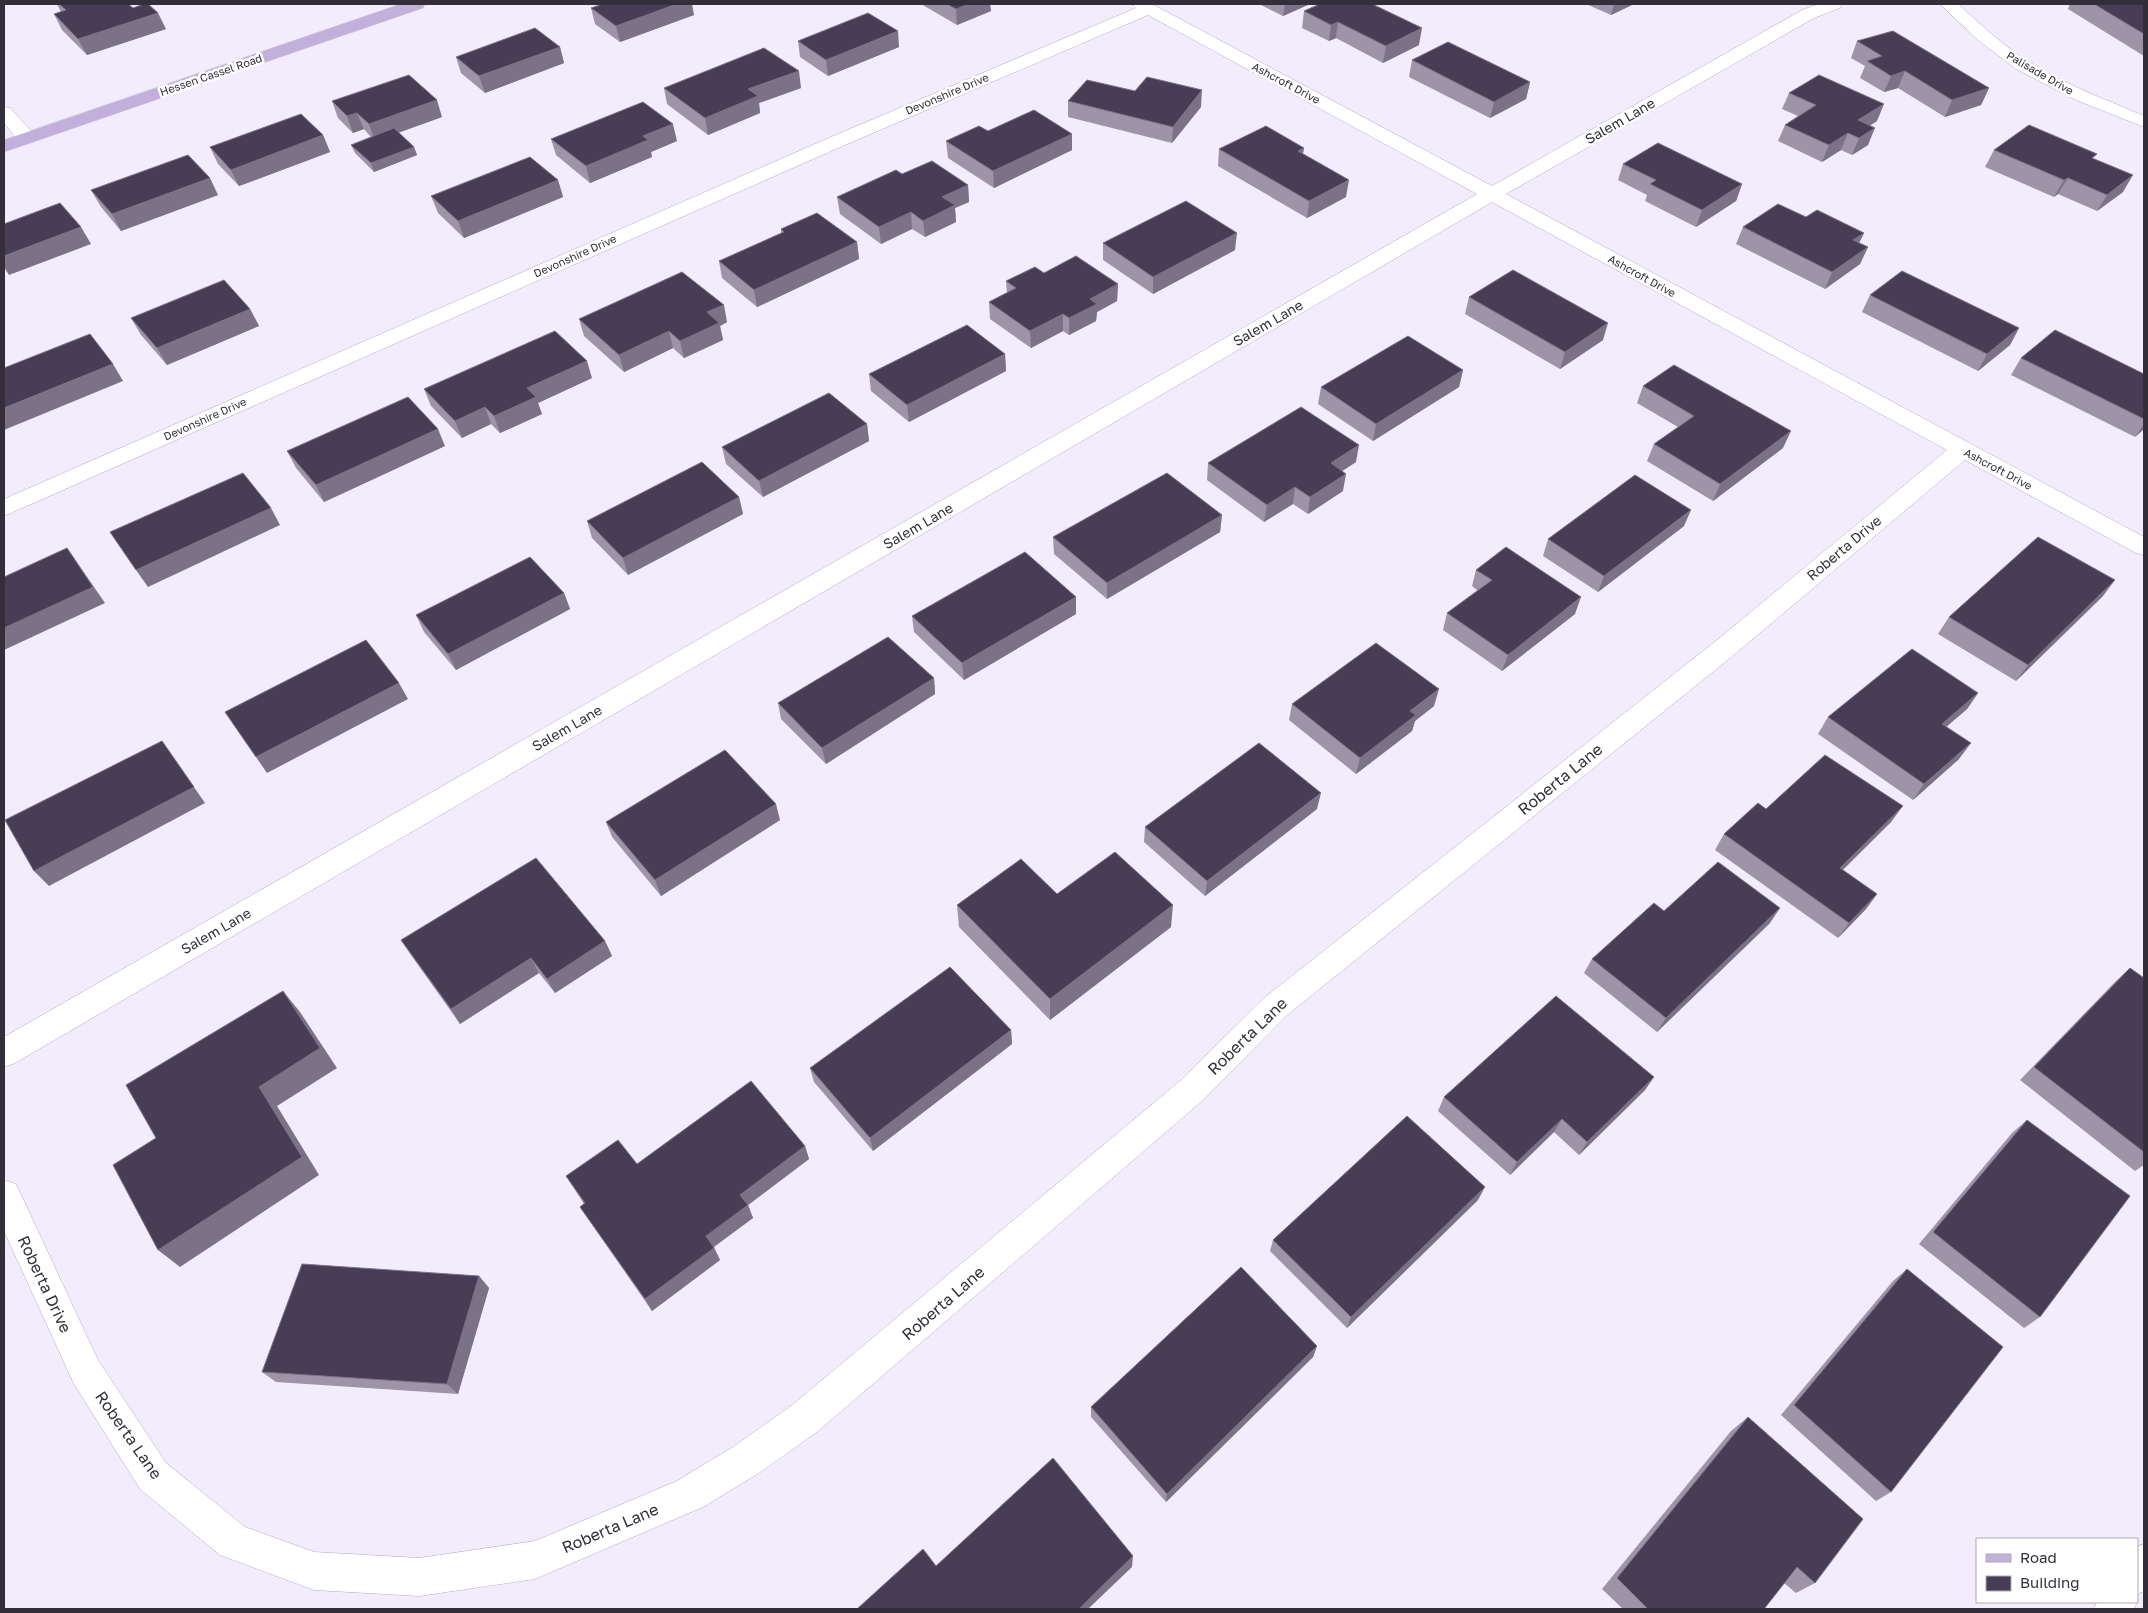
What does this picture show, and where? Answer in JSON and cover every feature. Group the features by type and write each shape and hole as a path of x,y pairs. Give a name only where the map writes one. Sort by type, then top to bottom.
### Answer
{"main road":[{"name":"Hessen Cassel Road","path":"4,146 417,4"}],"street":[{"name":"Salem Lane","path":"4,1053 1492,194 1808,14 1834,4"},
{"name":"Palisade Drive","path":"1948,4 2001,50 2023,65 2082,96 2144,122"},
{"name":"Ashcroft Drive","path":"1145,6 2144,548"},
{"name":"Devonshire Drive","path":"4,508 1145,6"},
{"path":"4,112 27,138"},
{"name":"Roberta Drive","path":"1726,646 1962,450"},
{"name":"Roberta Lane","path":"86,1372 153,1476 233,1542 314,1571 419,1577 535,1560 690,1494 746,1460 818,1407 1191,1091 1275,1007 1726,646"},
{"name":"Roberta Drive","path":"4,1195 86,1372"}],"building":[{"path":"59,4 128,4 133,8 148,4 158,13 78,39 54,14 66,10"},
{"path":"603,4 677,4 616,26 591,8"},
{"path":"947,4 969,4 956,9"},
{"path":"1320,4 1372,4 1422,28 1386,46 1338,22 1331,25 1304,11"},
{"path":"2094,4 2144,4 2144,34"},
{"path":"868,13 898,31 826,60 798,41"},
{"path":"535,28 560,47 479,76 456,57"},
{"path":"1893,31 1989,88 1952,100 1905,71 1891,76 1867,61 1882,56 1857,41"},
{"path":"1448,42 1530,82 1494,102 1412,60"},
{"path":"764,48 799,71 748,89 758,96 705,118 664,88"},
{"path":"409,75 437,100 369,124 357,113 347,116 332,101"},
{"path":"1819,75 1884,104 1858,120 1875,128 1859,138 1848,133 1829,145 1785,125 1816,105 1789,93"},
{"path":"1147,77 1202,90 1173,127 1068,101 1087,80 1135,91"},
{"path":"643,102 673,124 643,136 648,140 586,166 551,139"},
{"path":"1034,110 1072,134 993,171 946,141 979,126 988,131"},
{"path":"301,114 323,135 231,170 210,147"},
{"path":"2029,125 2097,154 2092,158 2133,175 2107,195 2068,178 2064,180 1994,150"},
{"path":"1266,126 1304,148 1298,151 1349,180 1309,201 1219,149"},
{"path":"394,128 414,147 371,163 351,145"},
{"path":"1658,143 1742,184 1702,210 1650,184 1656,180 1623,164"},
{"path":"188,155 210,178 112,214 91,190"},
{"path":"530,157 558,180 458,221 431,196"},
{"path":"932,161 968,185 942,197 955,205 923,221 911,212 879,227 837,197 896,170 902,174"},
{"path":"1186,201 1237,233 1153,277 1103,243"},
{"path":"60,203 81,227 4,256 4,224"},
{"path":"1778,204 1806,217 1817,210 1864,233 1853,240 1868,247 1832,272 1743,227"},
{"path":"817,213 857,242 754,290 719,261 784,232 781,229"},
{"path":"1076,256 1118,284 1090,299 1097,304 1069,318 1063,314 1030,331 989,302 1016,288 1006,281 1035,267 1044,273"},
{"path":"1513,270 1608,323 1565,352 1469,297"},
{"path":"1902,271 2019,328 1987,354 1870,295"},
{"path":"682,272 724,305 707,312 719,323 680,341 669,331 619,355 579,319"},
{"path":"224,280 250,309 157,348 131,318"},
{"path":"967,325 1005,354 907,405 869,374"},
{"path":"2055,330 2144,374 2144,419 2021,358"},
{"path":"555,331 587,361 527,388 536,397 494,416 485,407 455,421 424,389"},
{"path":"90,334 113,364 4,408 4,368"},
{"path":"1408,336 1463,370 1376,424 1321,387"},
{"path":"1674,365 1791,431 1720,484 1654,444 1694,416 1643,386"},
{"path":"829,393 867,424 759,481 722,447"},
{"path":"408,397 438,429 316,485 287,451"},
{"path":"1301,407 1359,445 1331,463 1346,474 1310,497 1295,487 1267,505 1208,463"},
{"path":"702,462 739,497 623,558 587,521"},
{"path":"243,473 271,508 136,570 110,532"},
{"path":"1167,473 1222,515 1107,583 1053,537"},
{"path":"1635,475 1691,510 1604,576 1548,539"},
{"path":"2038,537 2115,580 2028,665 1949,617"},
{"path":"1506,547 1581,597 1508,655 1447,613 1492,580 1476,570"},
{"path":"67,548 93,587 4,628 4,577"},
{"path":"1025,552 1076,597 962,663 912,616"},
{"path":"530,557 564,593 448,654 416,615"},
{"path":"888,637 934,678 822,748 778,703"},
{"path":"366,640 399,683 256,757 225,712"},
{"path":"1376,643 1439,689 1410,711 1416,715 1360,758 1292,704"},
{"path":"1912,649 1978,693 1942,724 1971,743 1924,784 1828,717"},
{"path":"162,741 194,787 34,871 5,820"},
{"path":"1259,743 1321,793 1207,881 1145,827"},
{"path":"725,750 776,804 655,880 606,822"},
{"path":"1825,755 1903,806 1840,868 1877,894 1849,923 1724,834 1758,803 1766,809"},
{"path":"1115,852 1173,905 1050,999 957,905 1021,859 1057,894"},
{"path":"536,858 605,941 547,979 531,958 451,1009 401,940"},
{"path":"1718,862 1780,908 1666,1018 1592,959 1654,903 1664,911"},
{"path":"950,967 1011,1030 870,1138 810,1068"},
{"path":"2130,968 2144,978 2144,1152 2034,1067"},
{"path":"283,991 320,1048 259,1087 302,1157 158,1250 113,1165 156,1138 126,1085"},
{"path":"1556,996 1654,1077 1587,1142 1562,1119 1517,1162 1444,1097"},
{"path":"751,1081 805,1146 740,1195 748,1205 706,1236 714,1248 645,1299 580,1207 585,1203 566,1176 618,1140 637,1164"},
{"path":"1407,1116 1485,1187 1351,1317 1273,1240"},
{"path":"2027,1120 2130,1196 2040,1317 1933,1232"},
{"path":"302,1264 479,1276 447,1384 262,1372"},
{"path":"1241,1267 1317,1346 1167,1494 1091,1407"},
{"path":"1907,1269 2003,1347 1891,1492 1794,1405"},
{"path":"1748,1417 1863,1519 1815,1583 1797,1567 1764,1609 1648,1609 1617,1578"},
{"path":"1053,1458 1133,1556 1079,1609 857,1609 923,1549 936,1566"}]}
